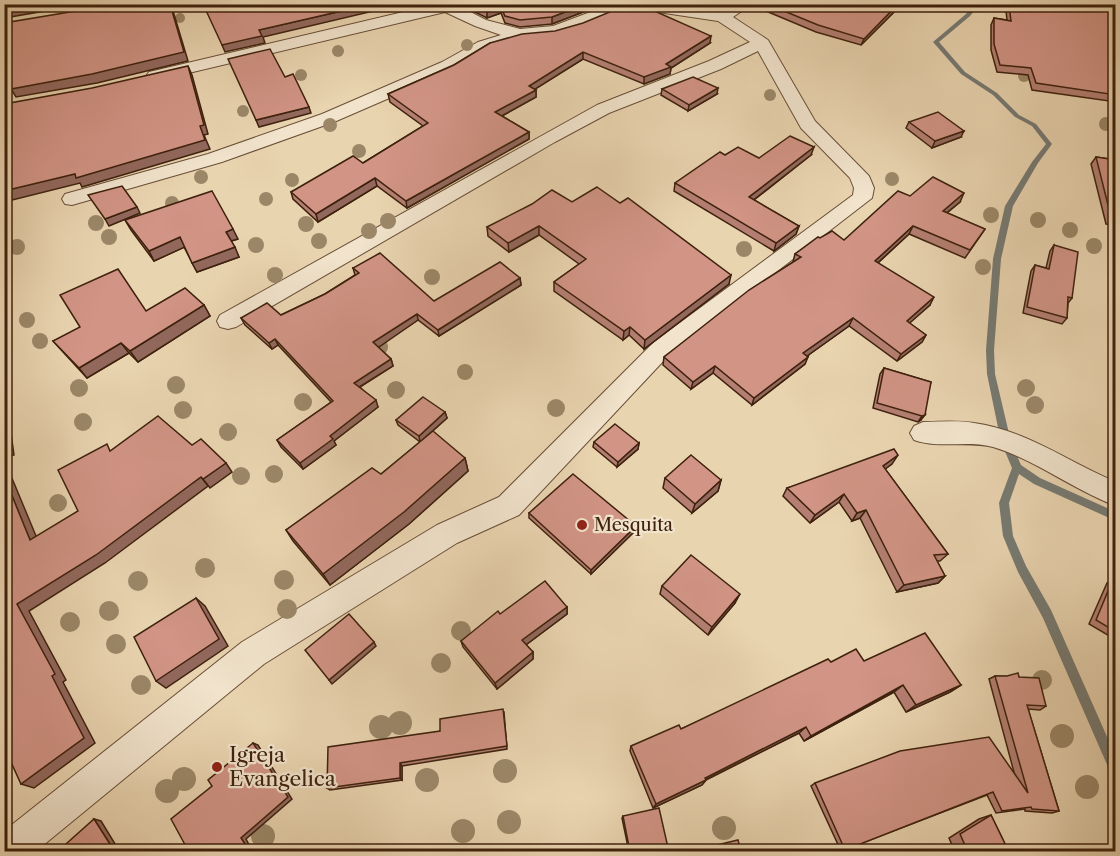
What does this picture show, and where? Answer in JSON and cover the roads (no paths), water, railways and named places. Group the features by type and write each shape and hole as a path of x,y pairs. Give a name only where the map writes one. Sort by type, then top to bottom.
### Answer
{"street":[{"path":"72,199 215,158 328,118 433,73 484,45 520,34 554,31 576,25 627,4"},
{"path":"6,852 253,652 447,534 509,506 662,348 862,198 864,188 859,176 807,124 762,43 722,17 633,4"},
{"path":"722,17 745,4"},
{"path":"143,79 445,6 501,30 520,34"},
{"path":"228,321 603,109 715,65 762,43"},
{"path":"923,433 975,433 1002,440 1094,486 1116,494"}],"waterway":[{"path":"978,4 936,42 963,73 995,94 1017,116 1034,125 1049,144 1035,162 1009,206 997,259 990,350 991,374 1006,442 1017,468"},
{"path":"1017,468 1037,481 1116,517"},
{"path":"1017,468 1004,503 1008,536 1022,569 1047,614 1116,772"}],"place":[{"name":"Mesquita","path":"582,525"},
{"name":"Igreja Evangelica","path":"217,767"}]}
